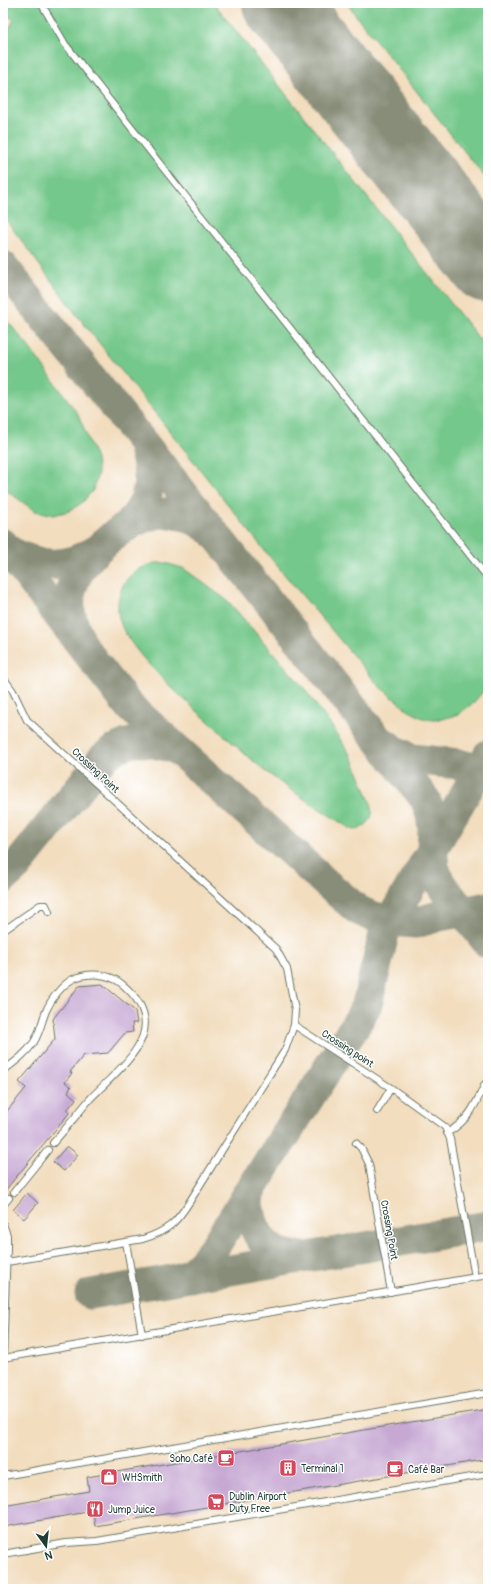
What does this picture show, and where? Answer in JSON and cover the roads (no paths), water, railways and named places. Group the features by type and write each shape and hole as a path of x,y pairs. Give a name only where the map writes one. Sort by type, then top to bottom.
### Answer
{"lane":[{"path":"41,3 66,44 488,578"},
{"name":"Crossing Point","path":"3,677 13,691 28,720 276,949 287,969 295,1010 294,1025 285,1050 181,1216 171,1226 157,1234 126,1242 7,1262"},
{"path":"3,931 40,905 46,905 49,912"},
{"path":"3,1070 26,1053 40,1031 46,1011 51,1002 66,984 74,979 85,975 99,974 119,982 134,996 141,1008 145,1022 142,1038 138,1047 122,1067 90,1100 54,1143"},
{"name":"Crossing point","path":"294,1025 391,1088 445,1127 448,1133"},
{"path":"475,1277 448,1133 458,1127 472,1112 485,1084"},
{"path":"377,1111 391,1088"},
{"name":"Crossing Point","path":"356,1143 366,1157 370,1172 391,1292"},
{"path":"14,1192 48,1150"},
{"path":"3,1205 9,1198"},
{"path":"3,1224 7,1234 7,1262 3,1359 488,1275"},
{"path":"126,1242 142,1335"},
{"path":"3,1476 488,1393"},
{"path":"3,1554 66,1543 97,1541 488,1474"}],"place":[{"name":"Soho Café","path":"226,1458"},
{"name":"Terminal 1","path":"288,1468"},
{"name":"Café Bar","path":"395,1469"},
{"name":"WHSmith","path":"109,1477"},
{"name":"Dublin Airport Duty Free","path":"216,1502"},
{"name":"Jump Juice","path":"95,1509"}]}
